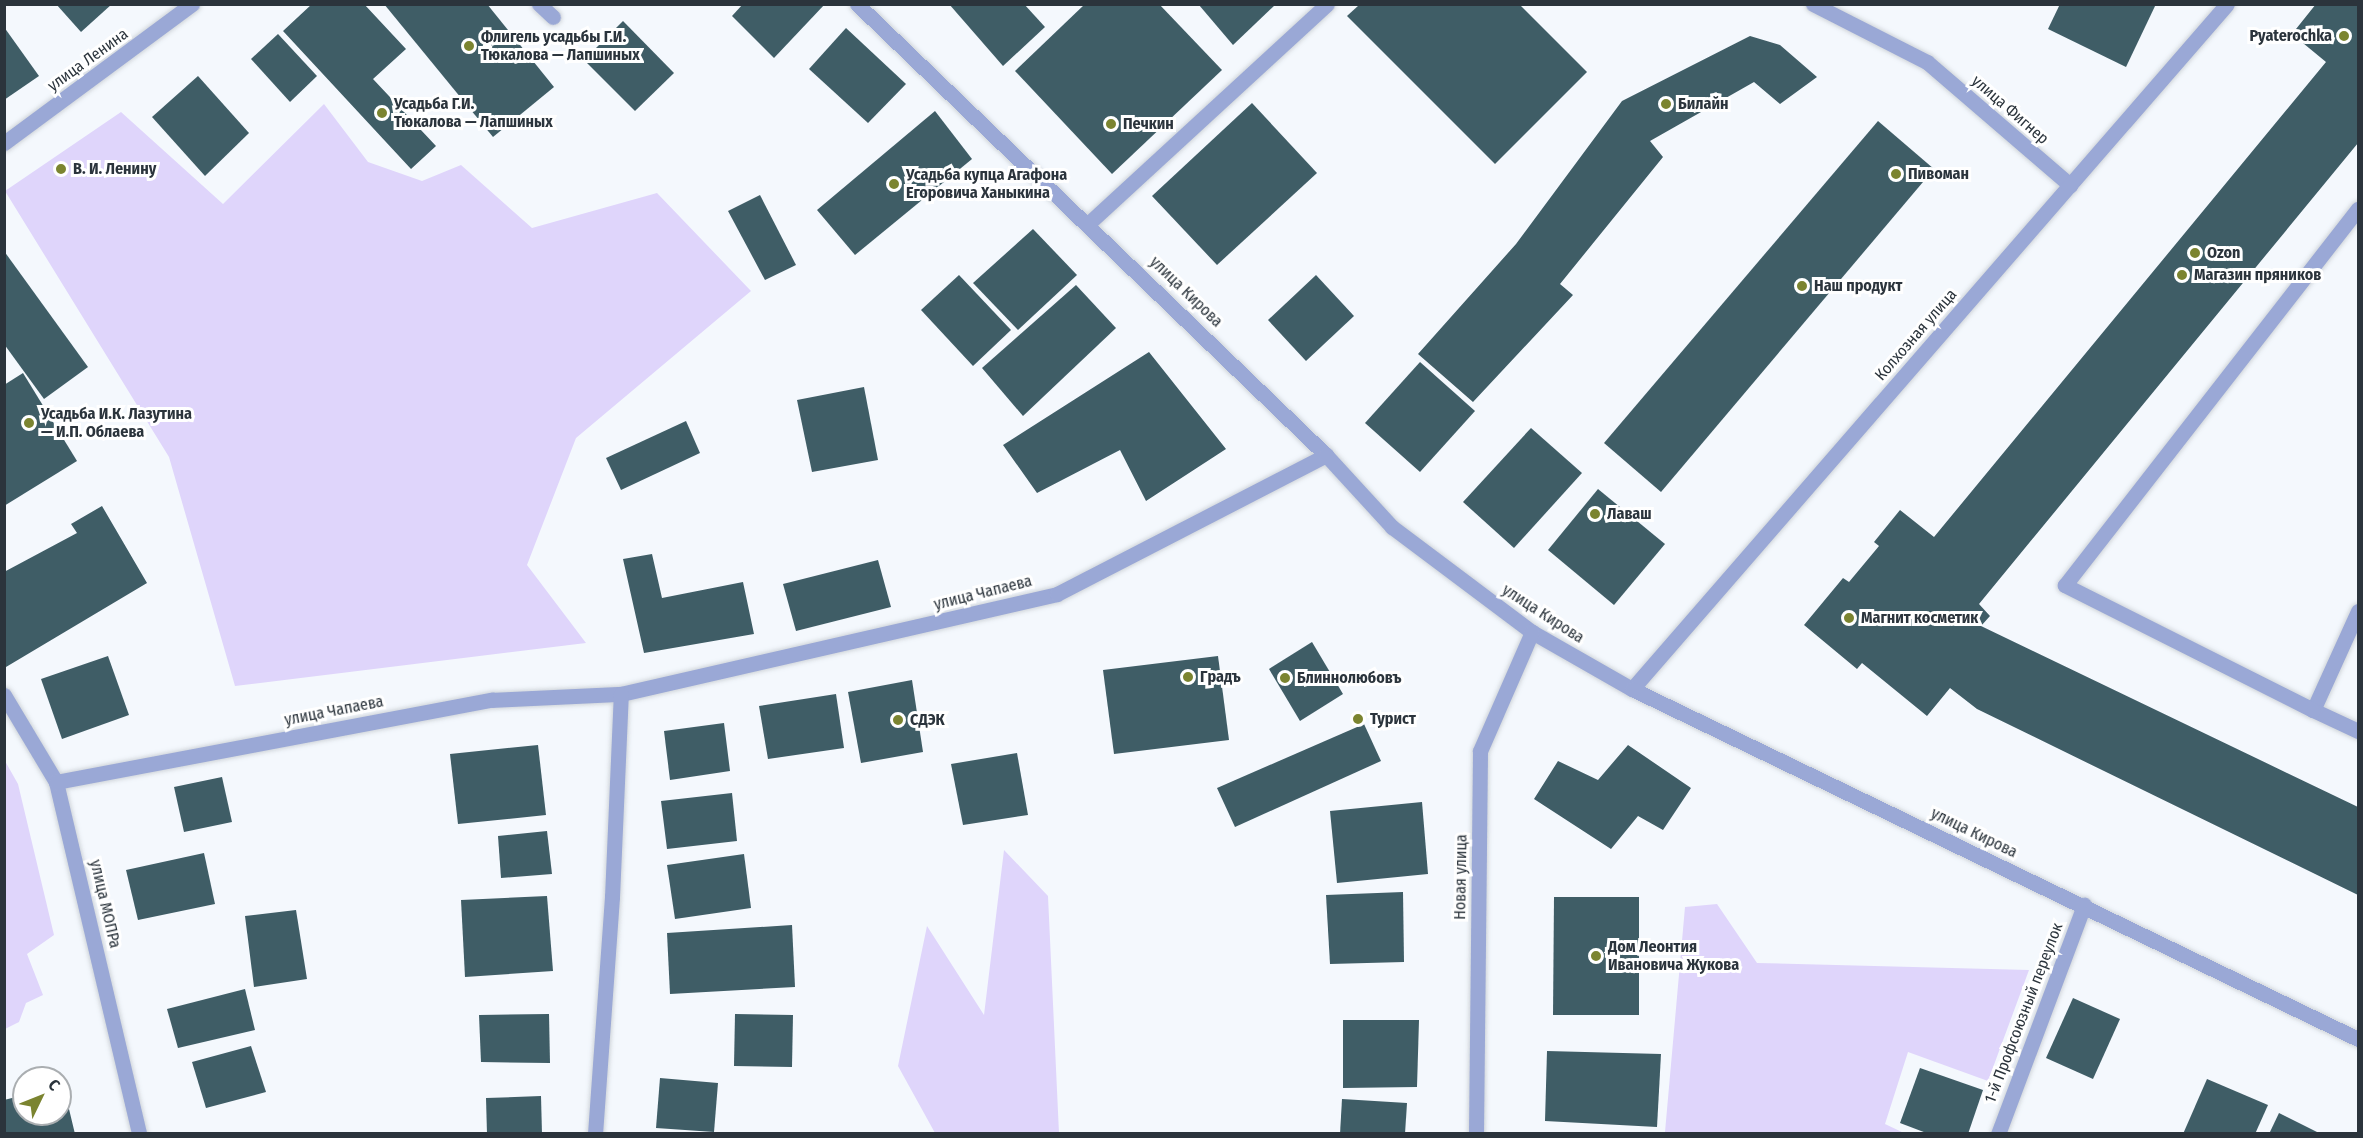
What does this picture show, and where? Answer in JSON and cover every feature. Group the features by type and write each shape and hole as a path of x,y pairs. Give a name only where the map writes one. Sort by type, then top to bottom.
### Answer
{"street":[{"name":"улица Ленина","path":"4,143 192,4"},
{"path":"539,4 553,17"},
{"name":"улица Кирова","path":"857,4 1089,224 1326,455 1392,527 1532,632 1632,689 2358,1039"},
{"path":"1089,224 1327,4"},
{"name":"улица Фигнер","path":"1813,4 1927,62 2070,184"},
{"name":"Колхозная улица","path":"1632,689 2227,4"},
{"path":"2358,209 2065,585 2358,731"},
{"name":"улица Чапаева","path":"56,782 492,700 621,694 1057,594 1326,455"},
{"path":"2313,710 2358,611"},
{"name":"Новая улица","path":"1476,1134 1480,751 1532,632"},
{"path":"595,1134 612,897 621,694"},
{"name":"улица МОПРа","path":"4,695 56,782 139,1134"},
{"name":"1-й Профсоюзный переулок","path":"1998,1134 2084,905"}],"shaded area":[{"path":"324,104 368,162 422,181 461,165 532,228 657,193 751,291 576,438 527,565 586,643 235,686 169,457 5,191 121,112 223,204"},
{"path":"5,761 18,784 54,935 27,954 43,995 26,1003 19,1022 5,1029"},
{"path":"1004,850 1048,896 1059,1133 935,1133 898,1066 927,926 984,1015"},
{"path":"1717,904 1757,963 2029,970 1988,1081 1908,1052 1885,1124 1904,1133 1588,1133 1665,1132 1685,907"}],"building":[{"path":"56,4 112,4 81,32"},
{"name":"Усадьба Г.И. Тюкалова — Лапшиных","path":"312,4 364,4 406,49 373,79 436,146 411,169 283,31"},
{"name":"Флигель усадьбы Г.И. Тюкалова — Лапшиных","path":"384,4 487,4 554,87 493,137"},
{"path":"743,4 825,4 774,58 732,16"},
{"path":"949,4 1024,4 1045,27 1003,66"},
{"path":"1085,4 1159,4 1222,70 1112,174 1015,71"},
{"path":"2060,4 2156,4 2126,67 2048,29"},
{"path":"2316,4 2358,4 2358,143 1979,604 1990,616 1981,626 2358,807 2358,895 1977,709 1950,688 1927,716 1862,663 1857,669 1804,625 1843,578 1849,582 1879,546 1874,542 1900,510 1934,537 2326,62 2292,34"},
{"path":"1199,5 1275,5 1233,45"},
{"path":"1359,5 1520,5 1587,72 1495,164 1347,16"},
{"path":"623,21 674,73 635,111 584,60"},
{"path":"4,27 39,76 4,100"},
{"path":"846,28 906,84 868,123 809,69"},
{"path":"278,34 317,76 290,102 251,59"},
{"path":"1750,36 1780,45 1817,77 1780,104 1754,82 1650,141 1663,157 1560,284 1573,295 1473,402 1418,354 1516,244 1622,101"},
{"path":"198,76 249,133 205,176 152,117"},
{"path":"1252,103 1317,173 1217,265 1152,196"},
{"name":"Усадьба купца Агафона Егоровича Ханыкина","path":"935,111 972,159 855,255 817,210"},
{"path":"1878,121 1934,169 1661,492 1604,443"},
{"path":"760,195 796,265 765,280 728,211"},
{"path":"1033,229 1077,275 1018,330 973,283"},
{"path":"4,251 88,367 44,399 4,344"},
{"path":"959,275 1011,330 973,366 921,310"},
{"path":"1316,275 1354,316 1306,361 1268,320"},
{"path":"1076,285 1116,328 1023,416 982,368"},
{"path":"1149,352 1226,449 1146,501 1120,450 1037,493 1003,445"},
{"path":"1420,362 1475,411 1420,472 1365,423"},
{"name":"Усадьба И.К. Лазутина — И.П. Облаева","path":"23,373 77,461 4,506 4,385"},
{"path":"864,387 878,460 812,472 797,400"},
{"path":"686,421 700,453 621,490 606,458"},
{"path":"1531,428 1582,473 1514,548 1463,502"},
{"path":"1598,489 1665,544 1614,605 1548,550"},
{"path":"102,506 147,583 6,667 4,572 77,533 71,524"},
{"path":"652,554 662,598 743,582 754,634 644,653 623,559"},
{"path":"878,560 891,607 796,631 783,584"},
{"path":"1312,642 1343,694 1300,721 1269,669"},
{"path":"108,656 129,715 62,739 41,679"},
{"path":"1218,656 1229,740 1114,754 1103,670"},
{"path":"912,680 923,752 861,763 848,692"},
{"path":"836,694 844,748 768,759 759,706"},
{"path":"724,723 730,771 670,780 664,731"},
{"path":"1364,724 1381,761 1235,827 1217,788"},
{"path":"538,745 546,815 458,824 450,754"},
{"path":"1628,745 1691,788 1663,830 1638,816 1611,849 1534,799 1558,761 1598,780"},
{"path":"1017,753 1028,815 963,825 951,764"},
{"path":"222,777 232,822 184,832 174,787"},
{"path":"732,793 737,841 667,849 661,801"},
{"path":"1422,802 1428,874 1337,883 1330,811"},
{"path":"547,831 552,874 501,878 498,836"},
{"path":"204,853 215,904 138,920 126,870"},
{"path":"744,854 751,908 675,919 667,865"},
{"path":"1403,892 1404,962 1330,964 1326,895"},
{"path":"547,896 553,971 465,977 461,900"},
{"name":"Дом Леонтия Ивановича Жукова","path":"1554,897 1639,897 1639,1015 1553,1015"},
{"path":"296,910 307,979 254,987 245,916"},
{"path":"792,925 795,987 670,994 667,933"},
{"path":"245,989 255,1030 178,1048 167,1009"},
{"path":"2073,998 2120,1019 2093,1079 2046,1058"},
{"path":"549,1014 550,1063 481,1062 479,1015"},
{"path":"735,1014 793,1015 792,1067 734,1066"},
{"path":"1343,1020 1419,1020 1417,1087 1343,1088"},
{"path":"251,1046 266,1092 206,1108 192,1062"},
{"path":"1547,1051 1661,1054 1657,1127 1545,1121"},
{"path":"1920,1068 1983,1090 1968,1134 1929,1134 1900,1123"},
{"path":"660,1078 718,1083 714,1132 656,1128"},
{"path":"2207,1079 2268,1105 2255,1134 2183,1134"},
{"path":"541,1096 542,1134 487,1134 486,1098"},
{"path":"12,1098 12,1126 72,1126 72,1122 75,1134 4,1134 4,1100"},
{"path":"1342,1099 1407,1103 1405,1134 1340,1134"},
{"path":"2279,1113 2321,1134 2269,1134"}],"place":[{"name":"Pyaterochka","path":"2344,36"},
{"name":"Флигель усадьбы Г.И. Тюкалова — Лапшиных","path":"469,46"},
{"name":"Билайн","path":"1666,104"},
{"name":"Усадьба Г.И. Тюкалова — Лапшиных","path":"382,113"},
{"name":"Печкин","path":"1111,124"},
{"name":"В. И. Ленину","path":"61,169"},
{"name":"Пивоман","path":"1896,174"},
{"name":"Усадьба купца Агафона Егоровича Ханыкина","path":"894,184"},
{"name":"Ozon","path":"2195,253"},
{"name":"Магазин пряников","path":"2182,275"},
{"name":"Наш продукт","path":"1802,286"},
{"name":"Усадьба И.К. Лазутина — И.П. Облаева","path":"29,423"},
{"name":"Лаваш","path":"1595,514"},
{"name":"Магнит косметик","path":"1849,618"},
{"name":"Градъ","path":"1188,677"},
{"name":"Блиннолюбовъ","path":"1285,678"},
{"name":"Турист","path":"1358,719"},
{"name":"СДЭК","path":"898,720"},
{"name":"Дом Леонтия Ивановича Жукова","path":"1596,956"}]}
